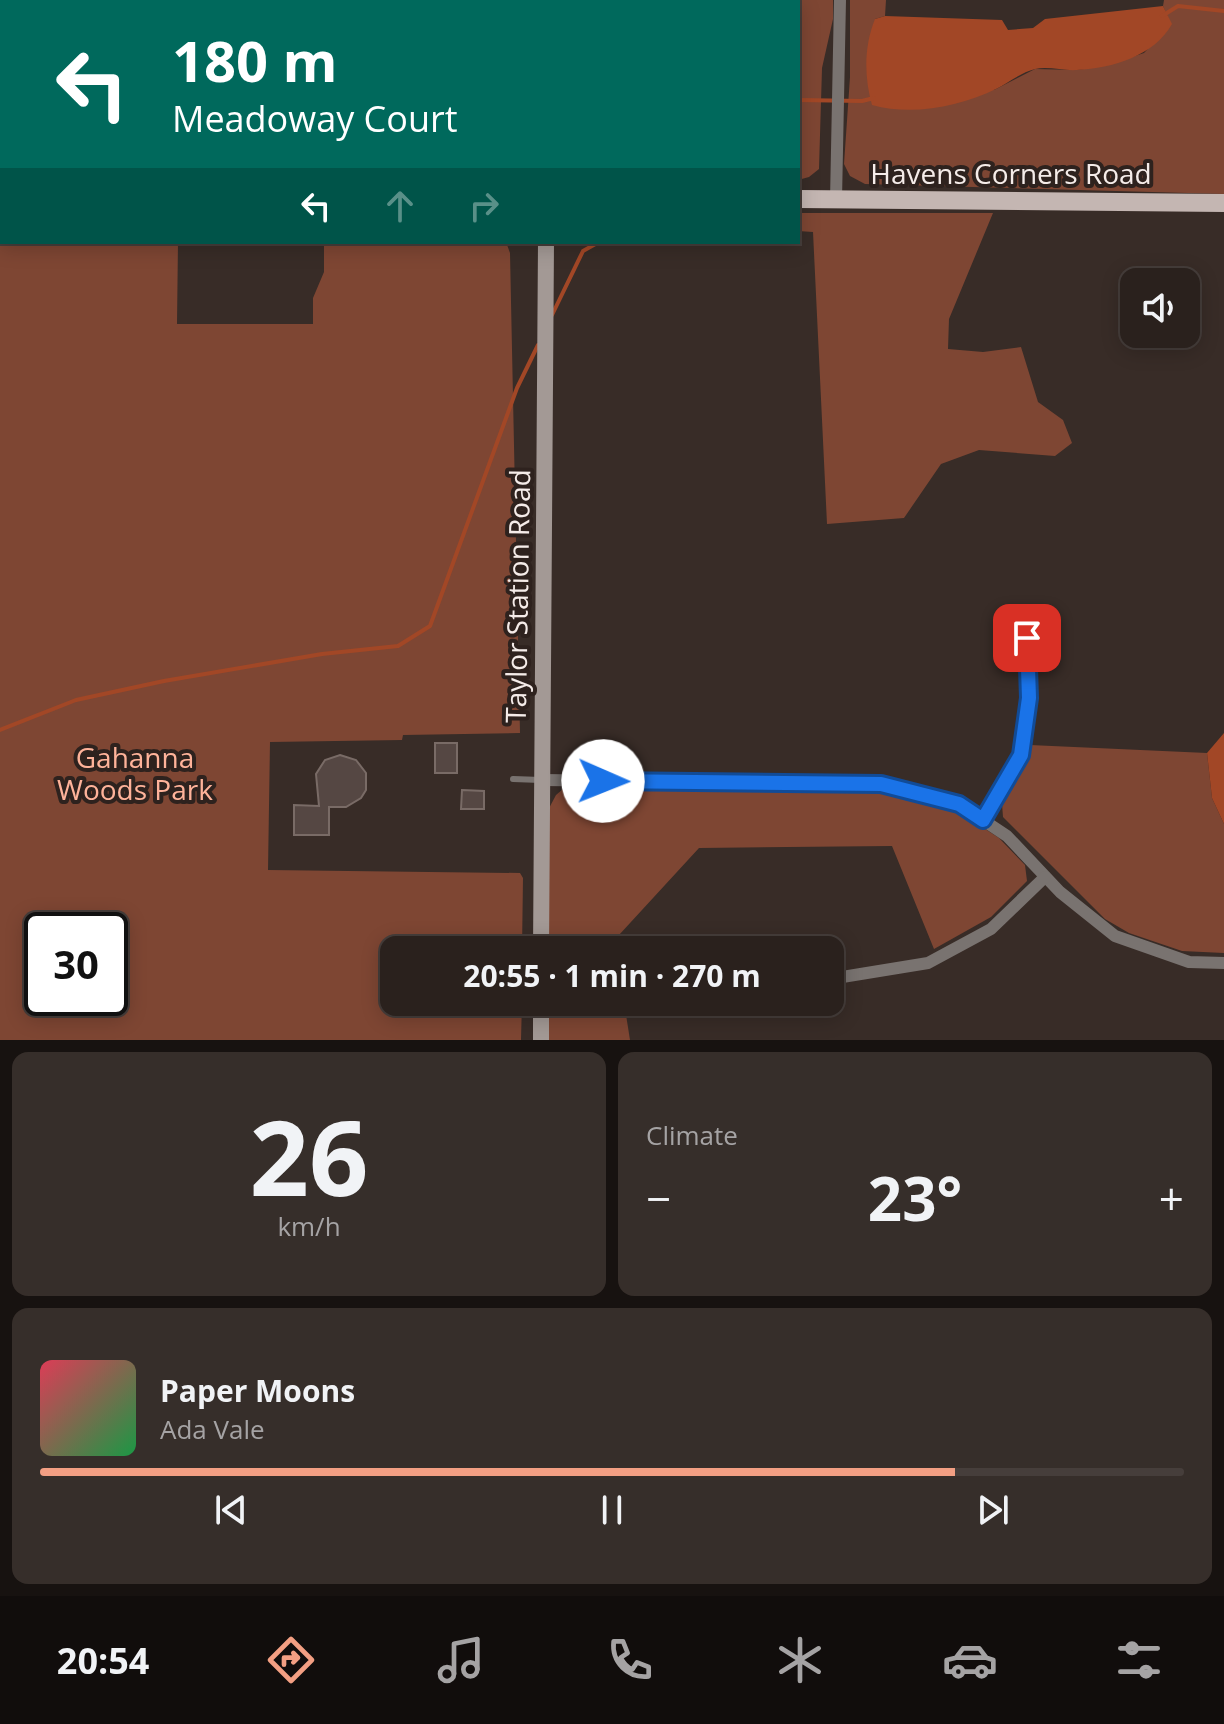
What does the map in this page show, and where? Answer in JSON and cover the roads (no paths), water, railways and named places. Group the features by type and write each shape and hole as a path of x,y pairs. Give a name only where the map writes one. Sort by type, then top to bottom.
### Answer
{"main road":[{"name":"Havens Corners Road","path":"800,199 1224,203"},
{"name":"Taylor Station Road","path":"541,936 546,244"},
{"path":"541,1016 541,1040"}],"street":[{"path":"836,200 840,0"},
{"path":"983,820 1021,755 1029,698 1027,638"},
{"path":"541,780 881,784 959,804 1007,836 1045,877 1115,936 1189,962 1224,963"},
{"path":"844,977 928,963 991,929 1045,877"}],"lane":[{"path":"513,779 541,780"}],"waterway":[{"path":"1162,16 1178,6 1224,11"},
{"path":"800,100 862,101 874,98"},
{"path":"552,315 583,251 595,244"},
{"path":"0,730 76,700 164,681 322,654 398,646 430,626 517,388 538,345"}],"park label":[{"name":"Gahanna Woods Park","path":"135,773"}]}
